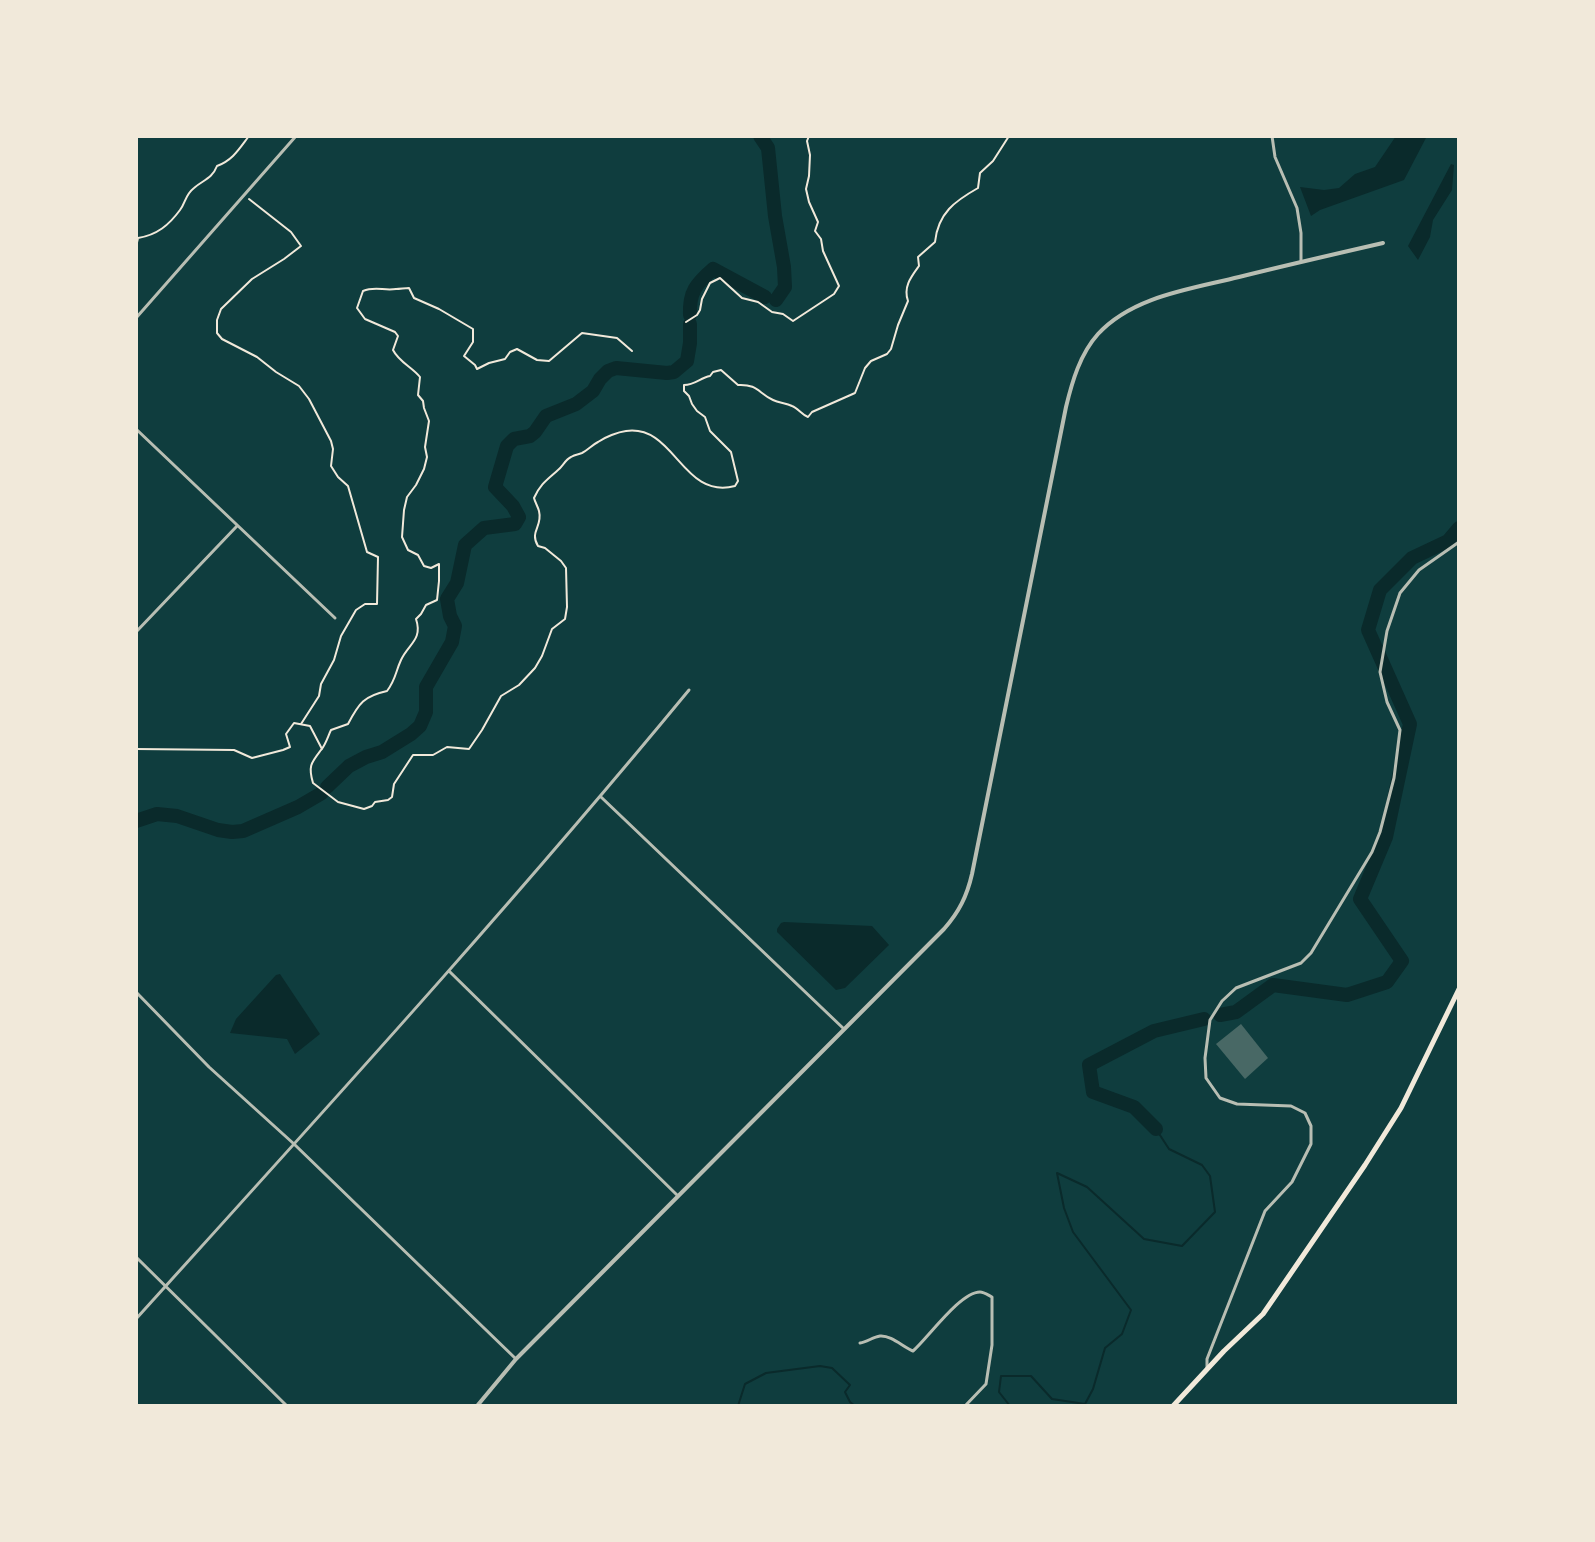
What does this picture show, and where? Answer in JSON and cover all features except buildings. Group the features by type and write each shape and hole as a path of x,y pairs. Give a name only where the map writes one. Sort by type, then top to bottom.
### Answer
{"main road":[{"path":"1173,1406 1263,1314 1401,1108 1459,989"}],"street":[{"path":"136,318 296,136"},
{"path":"1272,136 1275,157 1297,208 1301,261"},
{"path":"477,1406 516,1359 958,913 967,893 1066,407 1082,357 1097,334 1121,315 1168,295 1383,243"},
{"path":"136,429 335,618"},
{"path":"136,632 237,526"},
{"path":"1207,1369 1207,1359 1265,1211 1292,1182 1311,1144 1311,1126 1305,1113 1291,1106 1237,1104 1220,1098 1206,1078 1210,1020 1222,1001 1236,988 1301,963 1311,953 1372,852 1394,778 1400,730 1387,702 1380,672 1387,631 1400,593 1419,570 1459,542"},
{"path":"136,1319 449,971 601,797 689,690"},
{"path":"601,797 845,1029"},
{"path":"449,971 678,1196"},
{"path":"136,992 209,1067 294,1144 516,1359"},
{"path":"136,1257 287,1406"},
{"path":"860,1343 882,1336 913,1351 945,1314 973,1294 983,1292 992,1297 992,1345 986,1384 965,1406"}],"path":[{"path":"136,247 138,238 148,237 165,228 182,207 185,197 207,181 217,166 226,163 241,149 249,136"},
{"path":"686,322 697,315 710,283 720,278 742,298 758,302 793,321 834,294 839,286 815,231 818,222 806,189 809,136"},
{"path":"632,351 617,338 582,333 549,361 537,360 517,349 505,359 477,369 464,356 473,342 473,329 414,298 409,288 373,287 363,291 357,308 360,313 365,319 395,332 398,336 393,350 396,356 420,377 418,395 429,421 425,447 427,457 416,485 407,497 402,537 408,550 418,555 424,566 431,568 439,564 439,581 437,600 426,605 416,619 419,626 413,645 404,653 396,678 387,691 369,695 348,724 331,730 310,765 313,783 338,802 364,809 375,802 388,800 392,797 394,784 413,755 433,755 447,747 469,749 501,696 519,685 535,668 552,629 565,619 567,607 566,568 545,548 538,546 534,539 540,525 534,498 538,488 559,470 563,462 600,440 627,431 645,433 658,438 692,477 716,489 735,486 738,481 731,452 710,431 705,417 697,411 684,391 684,385 698,382 721,370 738,385 750,384 771,399 793,406 808,417 812,412 855,393 865,368 891,349 908,301 905,293 909,280 919,266 918,257 935,242 935,234 948,208 978,188 980,173 993,161 1009,136"},
{"path":"244,195 291,232 301,246 252,279 221,309 217,333 299,386 309,399 331,441 331,466 348,486 367,552 378,557 377,604 365,604 356,610 341,636 319,696 301,724"},
{"path":"136,749 234,750 252,758 290,747 286,734 294,723 310,726 322,749"}],"water":[{"path":"1396,136 1427,136 1404,180 1311,216 1300,187 1339,188 1355,174 1375,167"},
{"path":"1451,164 1454,165 1452,190 1433,220 1430,237 1418,260 1408,246"},
{"path":"784,922 872,926 889,945 845,988 836,990 777,932"},
{"path":"280,974 320,1034 295,1054 287,1039 230,1033 236,1019"}],"waterway":[{"path":"760,136 768,148 784,267 785,287 776,300"},
{"path":"690,315 695,289 713,269 765,297"},
{"path":"327,787 349,766 382,752 420,726 426,712 426,687 452,642 455,626 447,599 457,583 465,545 484,528 515,524 519,517 495,487 507,446 514,439 530,436 546,416 576,404 593,391 608,371 616,368 674,372 687,361 690,324"},
{"path":"1220,1015 1236,1012 1273,985 1347,995 1387,982 1402,961 1360,899 1386,837 1410,724 1368,630 1380,590 1412,558 1448,541 1459,528"},
{"path":"136,821 157,814 177,816 218,830 243,831 322,793"},
{"path":"1156,1129 1134,1107 1093,1092 1089,1065 1154,1031 1204,1019"},
{"path":"1010,1406 999,1392 1001,1376 1031,1376 1052,1399 1085,1404 1093,1389 1105,1348 1122,1334 1131,1310 1073,1232 1064,1208 1057,1173 1087,1187 1144,1239 1182,1246 1215,1212 1210,1176 1202,1165 1169,1149 1156,1129"},
{"path":"738,1406 745,1384 766,1373 820,1366 832,1368 850,1385 845,1392 855,1406"}]}
